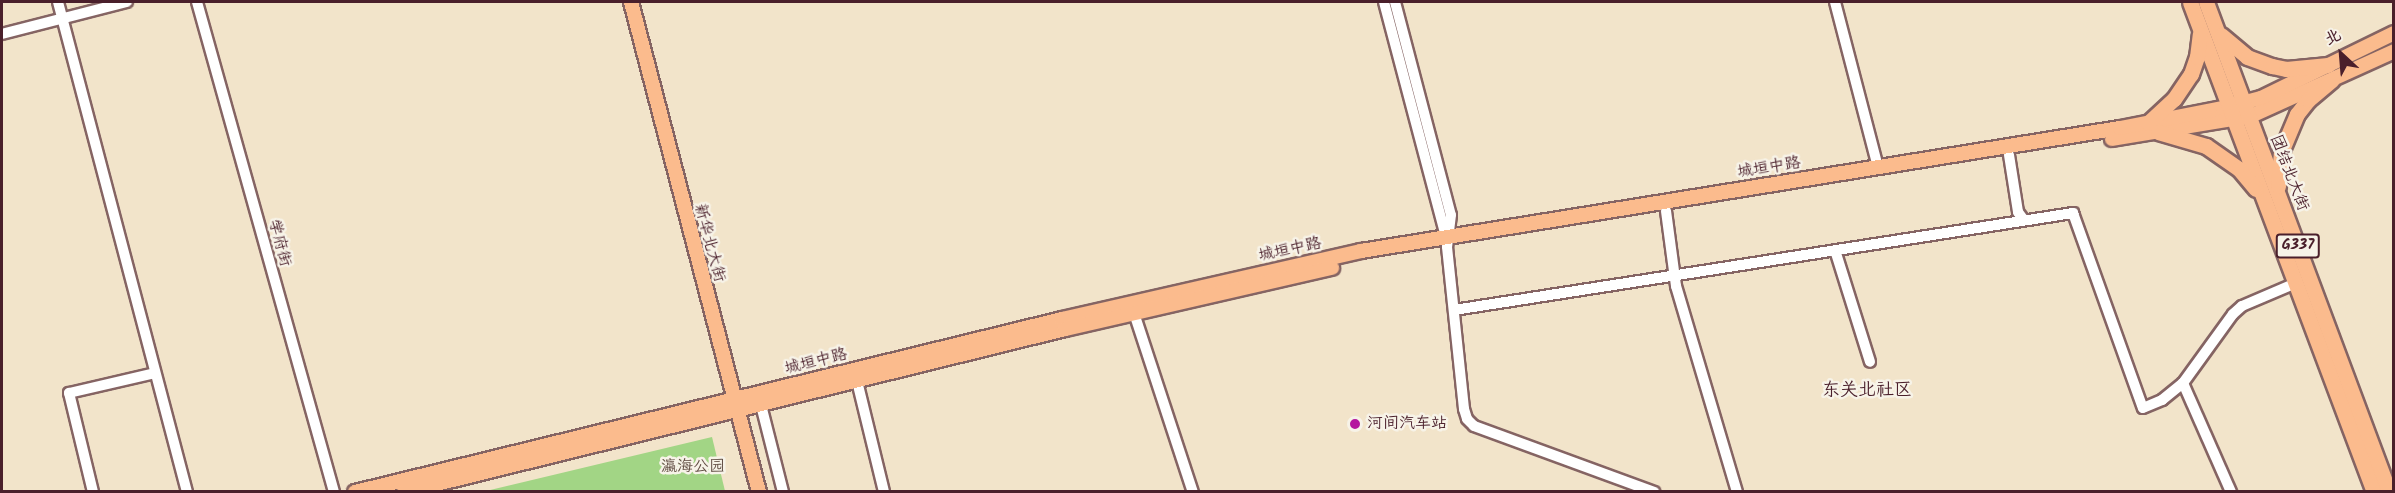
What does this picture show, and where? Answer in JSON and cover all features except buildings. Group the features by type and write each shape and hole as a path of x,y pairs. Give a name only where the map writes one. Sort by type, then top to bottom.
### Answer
{"highway":[{"name":"团结北大街","path":"2190,2 2239,111 2390,492"},
{"name":"团结北大街","path":"2206,2 2217,32 2239,111"},
{"path":"2200,28 2197,57 2191,74 2153,127 2196,141 2228,160 2272,199"},
{"path":"2217,32 2247,57 2286,69 2330,73"},
{"path":"2272,199 2287,134 2297,114 2330,73"},
{"name":"团结北大街","path":"2272,199 2296,283 2374,492"}],"main road":[{"name":"新华北大街","path":"621,2 731,406 759,492"},
{"name":"新华北大街","path":"631,2 731,406 749,492"},
{"path":"2330,73 2394,33"},
{"path":"2330,73 2394,51"},
{"name":"城垣中路","path":"404,492 731,406 1251,276 1361,251 1447,242 1666,211 2009,155 2239,111 2330,73"},
{"name":"城垣中路","path":"355,492 731,406 761,405 1134,314 1447,242 1878,167 2153,127"}],"street":[{"path":"58,2 187,492"},
{"path":"2,34 127,2"},
{"name":"学府街","path":"197,2 334,492"},
{"name":"学府街","path":"204,2 333,466 334,492"},
{"path":"1384,2 1447,242 1464,409 1467,418 1474,426 1654,492"},
{"path":"1395,2 1451,215 1447,242"},
{"path":"1835,2 1878,167"},
{"path":"2009,155 2018,212 2023,219"},
{"path":"1666,211 1675,277 1737,492"},
{"path":"1454,310 1675,277 2023,219 2073,213 2143,408 2163,400 2183,383 2233,314 2250,301 2296,283"},
{"path":"1835,250 1870,362"},
{"path":"1134,314 1193,492"},
{"path":"93,492 69,393 155,373"},
{"path":"857,381 884,492"},
{"path":"2183,383 2231,492"},
{"path":"761,405 783,492"}],"green space":[{"name":"瀛海公园","path":"712,437 725,491 486,491"}],"place":[{"name":"河间汽车站","path":"1355,424"}],"district":[{"name":"东关北社区","path":"1867,391"}]}
